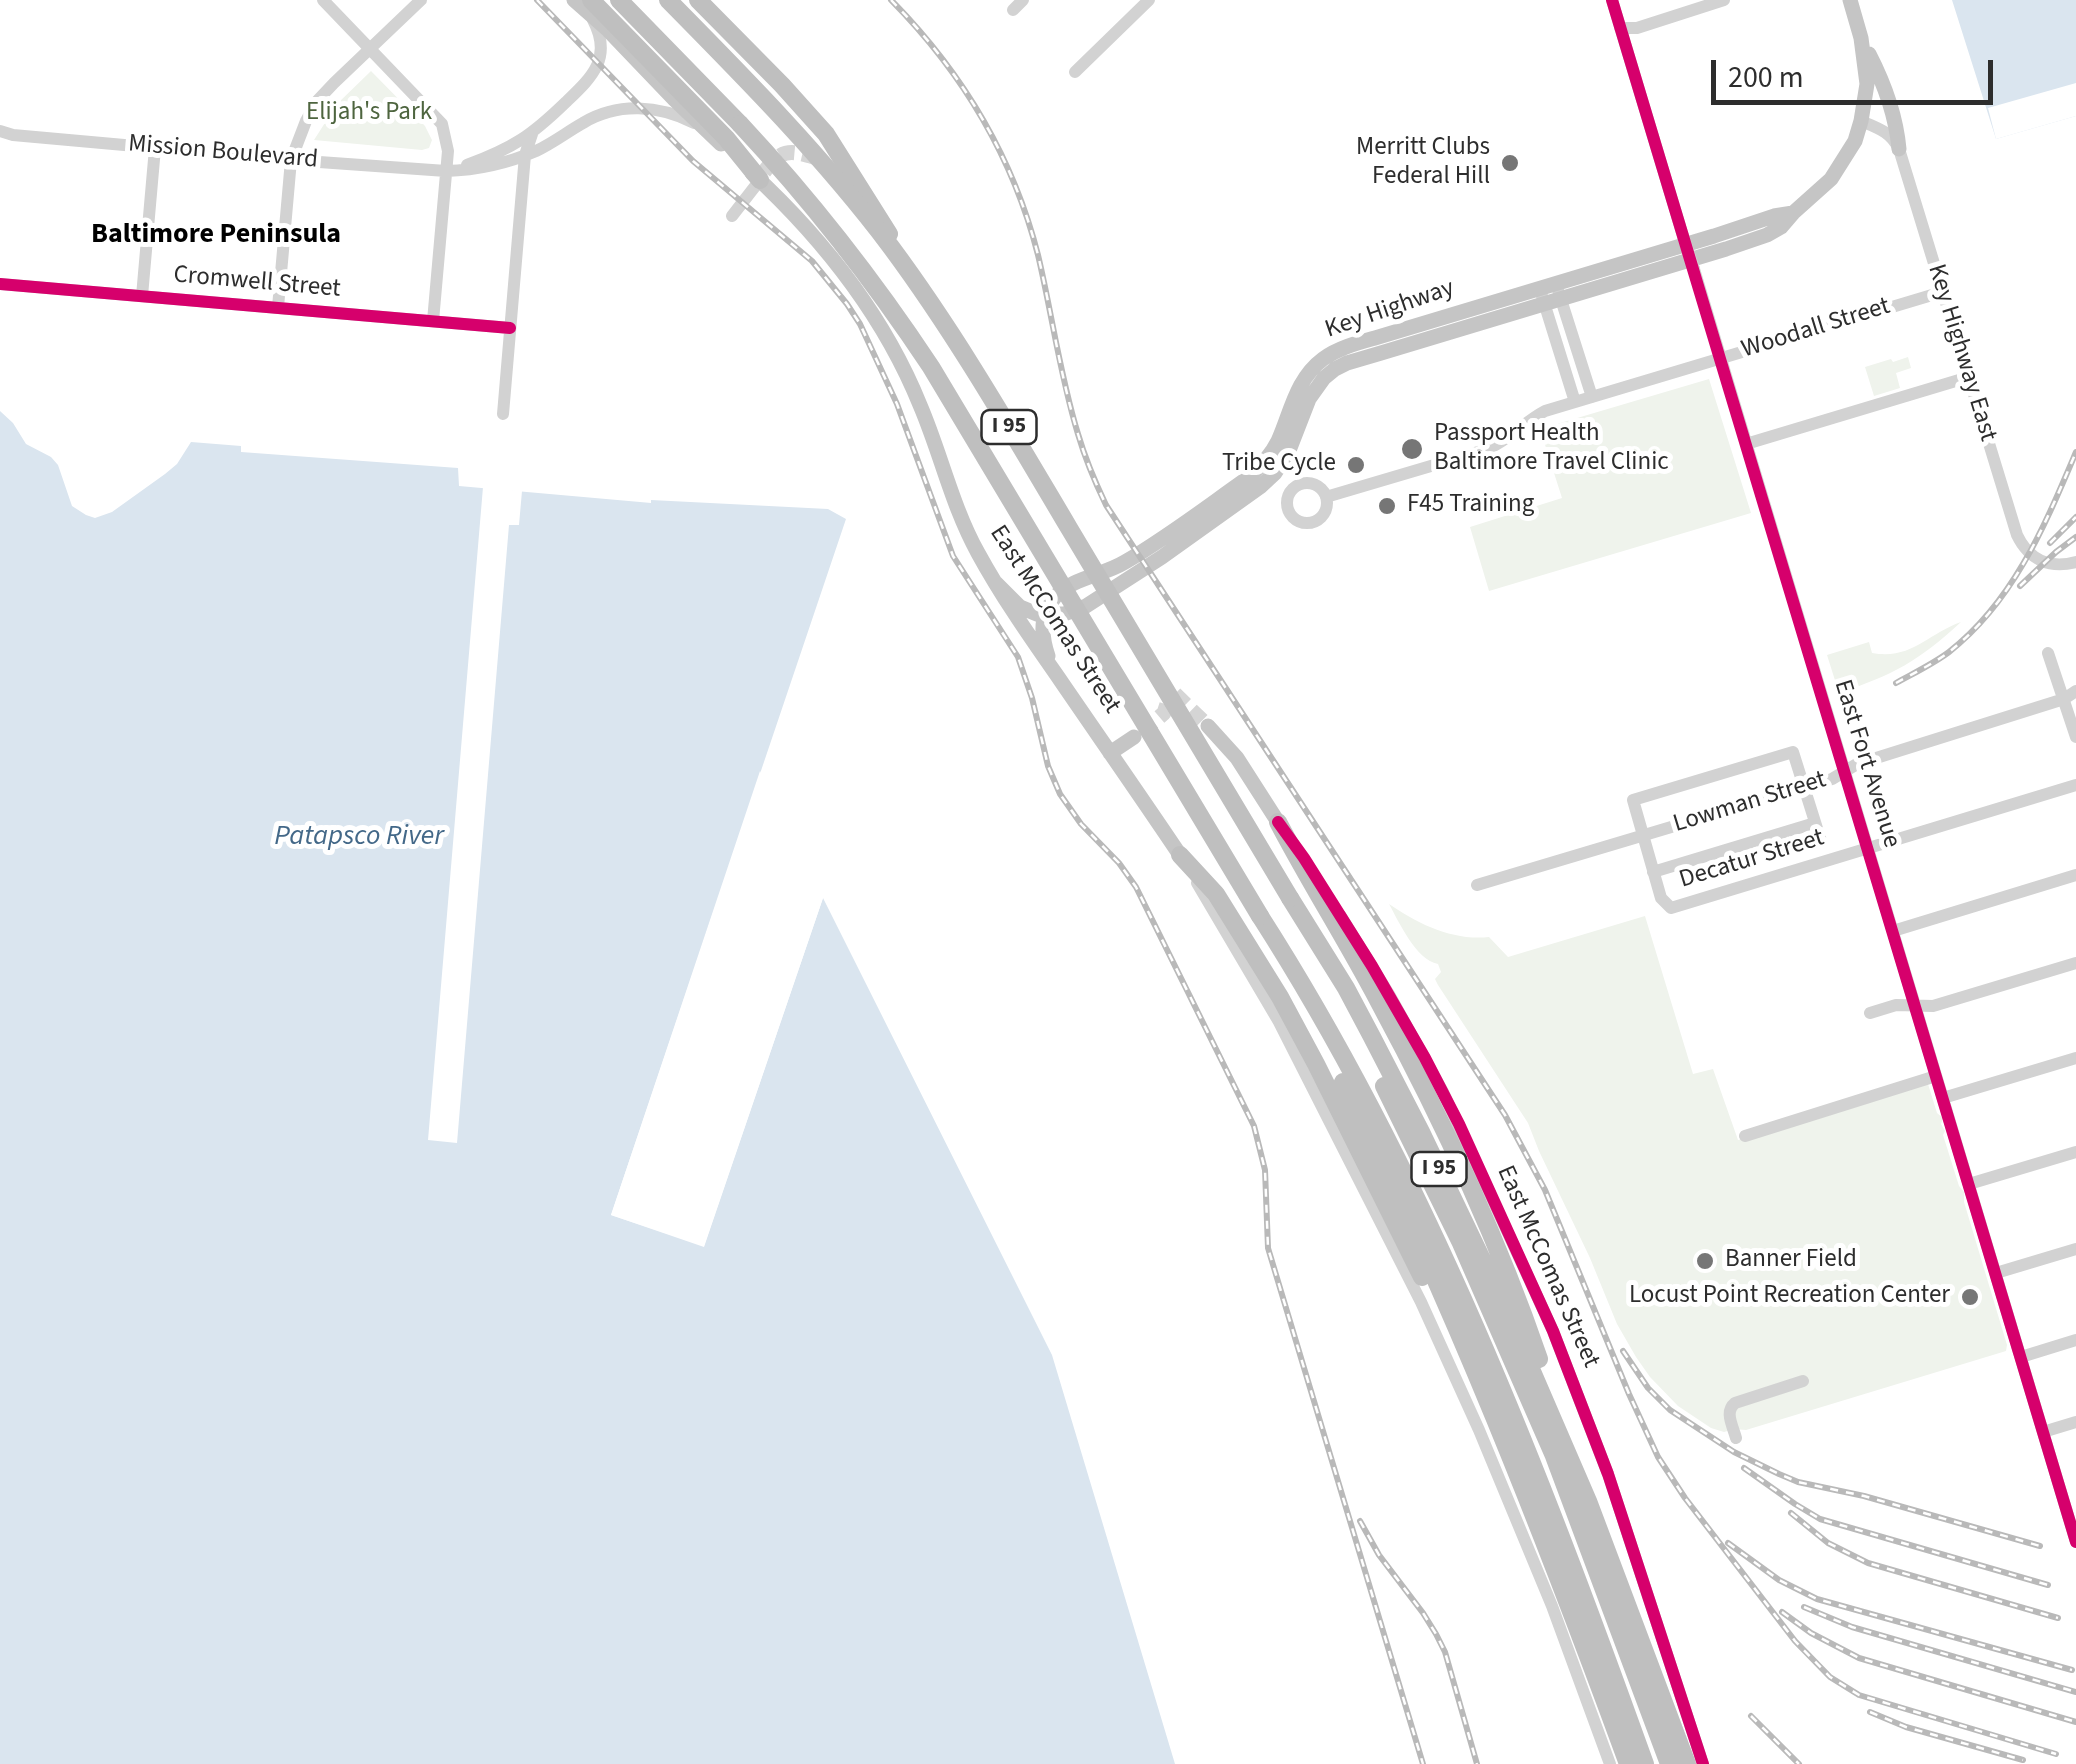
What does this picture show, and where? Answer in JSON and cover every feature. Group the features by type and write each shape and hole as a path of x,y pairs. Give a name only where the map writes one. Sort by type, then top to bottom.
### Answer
{"highway":[{"name":"I 95","path":"619,0 788,176 893,310 984,453 1304,985 1396,1159 1458,1288 1551,1508 1646,1764"},
{"name":"I 95","path":"668,0 814,154 869,219 932,304 1346,988 1477,1246 1568,1450 1686,1764"},
{"path":"698,0 826,134 894,243"},
{"path":"590,7 762,176"},
{"path":"1278,822 1382,1007 1452,1150 1521,1309 1568,1450"},
{"path":"1180,855 1216,894 1297,1028 1516,1471"},
{"name":"I 95","path":"1290,898 1429,1176 1502,1335 1582,1526 1669,1764"},
{"name":"I 95","path":"1260,916 1394,1188 1458,1330 1628,1764"}],"main road":[{"name":"East McComas Street","path":"574,0 590,7 705,130 762,176 869,309 893,348 928,422 974,545 1017,619 1180,855"},
{"name":"Key Highway","path":"1044,616 1070,613 1086,606 1252,494 1280,465 1314,388 1334,369 1792,213 1838,171 1861,121 1867,84 1861,38 1850,0"},
{"path":"1861,38 1881,77 1900,150"},
{"name":"Key Highway","path":"1044,616 1066,587 1120,565 1248,478 1271,453 1308,373 1326,356 1347,346 1550,294"},
{"path":"996,583 1020,607 1044,616 1044,644 1053,670"},
{"name":"East McComas Street","path":"1208,726 1237,758 1278,822"},
{"path":"1110,753 1134,737"}],"street":[{"path":"323,0 442,124 448,152 433,321"},
{"path":"278,307 291,160 301,131 334,83 422,0"},
{"path":"1075,72 1149,0"},
{"name":"East Fort Avenue","path":"1612,0 2043,1432 2072,1512 2076,1542"},
{"path":"1620,28 1637,28 1724,0"},
{"name":"Mission Boulevard","path":"446,171 490,157 532,134 584,84 596,69 601,52 590,7"},
{"name":"Mission Boulevard","path":"0,132 446,171 480,169 524,156 594,117 624,109 666,112 705,130"},
{"path":"1861,121 1884,130 1900,150"},
{"path":"503,414 524,156 532,134"},
{"path":"142,296 155,148"},
{"name":"Key Highway East","path":"1900,150 2021,544 2044,563 2076,562"},
{"path":"501,164 522,186"},
{"path":"732,216 762,176"},
{"name":"Cromwell Street","path":"0,284 510,328"},
{"name":"Woodall Street","path":"1326,497 1485,450 1501,443 1536,416 1575,402 1942,292"},
{"path":"1550,294 1592,397"},
{"path":"1550,294 1575,402"},
{"path":"1746,444 1969,377"},
{"path":"2048,654 2070,695 2076,737"},
{"name":"Lowman Street","path":"1477,885 1804,787 1857,764 2070,695"},
{"path":"1815,823 1654,872 1633,800 1793,752 1821,841"},
{"name":"Decatur Street","path":"1654,872 1661,898 1671,908 2076,785"},
{"name":"East McComas Street","path":"1278,822 1372,966 1426,1058 1553,1332 1608,1474 1703,1764"},
{"name":"East McComas Street","path":"1180,855 1265,996 1402,1263 1516,1519 1610,1764"},
{"path":"1893,931 2076,876"},
{"path":"1870,1013 1896,1005 1933,1006 2076,963"},
{"path":"1943,1098 2076,1058"},
{"path":"1745,1136 1936,1076"},
{"path":"1969,1184 2076,1152"},
{"path":"1996,1273 2076,1249"},
{"path":"2021,1357 2076,1340"},
{"path":"1736,1438 1728,1412 1730,1406 1802,1381"},
{"path":"2043,1432 2076,1422"}],"green space":[{"name":"Elijah's Park","path":"371,71 425,126 432,140 429,148 314,140 337,104"},
{"path":"1908,357 1911,368 1896,373 1900,388 1874,396 1865,367"},
{"path":"1709,379 1751,513 1489,591 1470,527 1562,498 1540,429"},
{"path":"1961,622 1905,665 1839,693 1827,655 1869,642 1872,653 1898,653"},
{"path":"1389,904 1436,930 1489,937 1508,957 1645,916 1693,1074 1713,1069 1738,1140 1928,1084 1937,1113 1943,1118 1943,1135 1964,1192 2006,1351 1746,1430 1724,1432 1711,1428 1678,1406 1650,1377 1617,1324 1528,1123 1438,985 1438,964 1415,948"}],"water":[{"path":"1952,0 2076,0 2076,116 1996,139"},
{"name":"Patapsco River","path":"0,411 26,444 58,465 72,506 95,518 112,512 165,474 177,464 191,442 241,446 241,452 458,468 459,486 651,503 828,509 846,519 611,1215 704,1246 823,898 1052,1355 1175,1764 0,1764"}],"pier":[{"path":"2076,83 2076,116 1996,139 1988,108"},
{"path":"483,487 522,491 519,525 509,525 457,1143 428,1140"},
{"path":"760,771 763,777 617,1212 701,1240 821,893 823,898 704,1247 611,1215"}],"tunnel":[{"path":"764,172 783,154 820,159"},
{"path":"1142,732 1164,713 1171,692"},
{"path":"1175,694 1208,726"}],"railway":[{"path":"537,0 693,161 812,261 860,324 897,404 953,556 1018,657 1048,766 1060,794 1136,887 1254,1126 1265,1170 1268,1248 1423,1764"},
{"path":"891,0 962,86 1014,184 1038,255 1072,412 1106,505 1505,1115 1545,1190 1658,1457 1685,1498 1795,1641 1830,1677 1859,1695 2056,1754"},
{"path":"1896,683 1949,652 1992,610 2039,534 2076,452"},
{"path":"2050,543 2076,517"},
{"path":"2020,586 2076,537"},
{"path":"1623,1351 1648,1388 1670,1410 1734,1452 1779,1474 2040,1546"},
{"path":"1744,1468 1820,1519 2048,1585"},
{"path":"1791,1513 1828,1543 1868,1563 2058,1618"},
{"path":"1360,1521 1445,1652 1477,1764"},
{"path":"1728,1543 1779,1580 1817,1599 2072,1670"},
{"path":"1804,1607 1852,1627 2076,1692"},
{"path":"1782,1612 1811,1633 1859,1658 2076,1722"},
{"path":"1870,1712 1906,1727 2023,1760"},
{"path":"1751,1716 1799,1764"}],"cycle path":[{"path":"1612,0 2076,1542"},
{"path":"0,284 510,328"},
{"path":"1278,822 1372,966 1425,1058 1553,1331 1608,1474 1703,1764"}],"place":[{"name":"Merritt Clubs Federal Hill","path":"1510,163"},
{"name":"Passport Health Baltimore Travel Clinic","path":"1412,449"},
{"name":"Tribe Cycle","path":"1356,465"},
{"name":"F45 Training","path":"1387,506"},
{"name":"Banner Field","path":"1705,1261"},
{"name":"Locust Point Recreation Center","path":"1970,1297"}],"district":[{"name":"Baltimore Peninsula","path":"216,236"}]}
